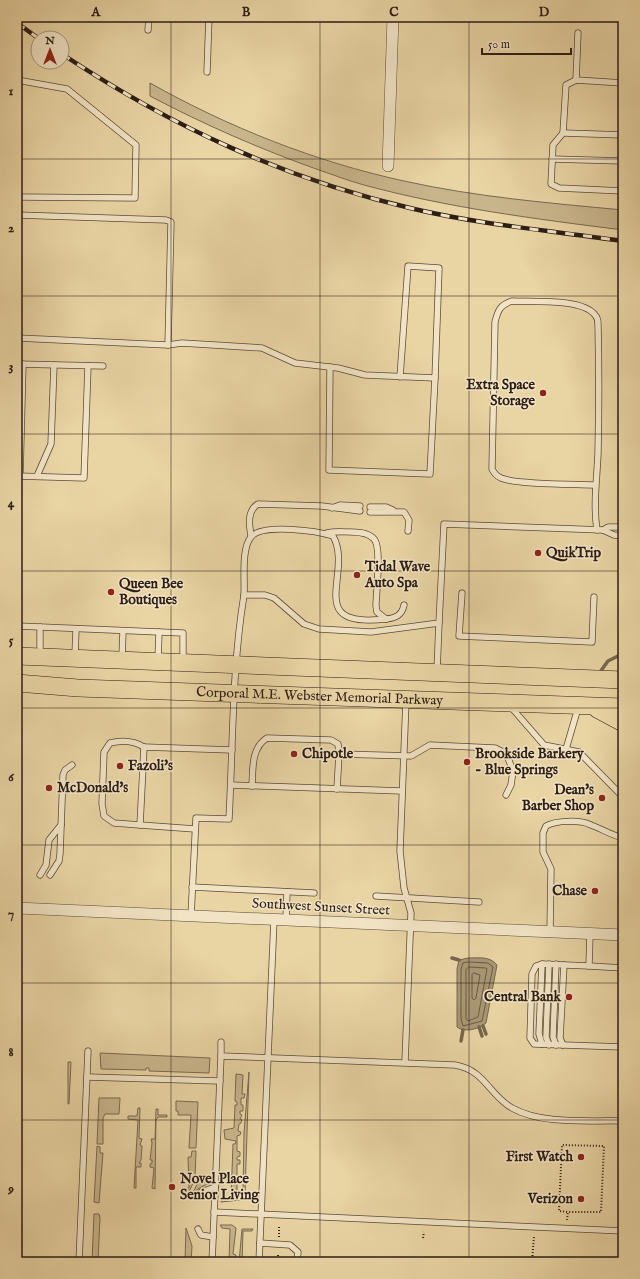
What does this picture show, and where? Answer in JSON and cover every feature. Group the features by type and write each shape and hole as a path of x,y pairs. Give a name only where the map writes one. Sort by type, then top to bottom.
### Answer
{"main road":[{"path":"17,656 623,680"},
{"path":"586,678 614,674 623,671"},
{"name":"Corporal M.E. Webster Memorial Parkway","path":"17,683 78,688 235,693 406,701 623,707"},
{"path":"585,706 623,723"}],"street":[{"path":"388,166 393,17"},
{"name":"Southwest Sunset Street","path":"17,908 623,935"}],"lane":[{"path":"148,30 149,17"},
{"path":"207,72 209,17"},
{"path":"576,80 578,33"},
{"path":"17,80 67,89 136,145 135,198 17,197"},
{"path":"623,83 576,80 566,85 563,133 553,145 551,184 559,188 623,191 623,184"},
{"path":"563,133 623,135"},
{"path":"552,159 623,161"},
{"path":"17,215 166,220 171,222 168,345"},
{"path":"330,367 329,470 430,474 439,268 408,266 400,377"},
{"path":"596,485 515,481 501,478 495,474 492,469 495,322 499,309 503,304 512,301 577,305 589,309 596,315 598,324 600,380 595,516 597,530"},
{"path":"17,338 168,345 182,343 262,348 295,363 330,367 365,375 435,378"},
{"path":"88,366 84,478 18,476 20,364 102,366"},
{"path":"37,476 51,444 54,365"},
{"path":"251,536 249,525 250,514 253,508 258,504 360,509"},
{"path":"370,509 396,511 407,514 408,532"},
{"path":"437,672 444,524 603,530 614,535 623,536"},
{"path":"603,530 608,527 623,527"},
{"path":"191,916 196,818 229,819 239,624 244,595 246,547 251,536 259,531 277,530 319,531 333,536 337,544 337,607 342,614 349,618 386,620 399,615 404,605"},
{"path":"326,534 333,531 356,532 368,534 374,538 378,550 376,606 377,612 386,620"},
{"path":"462,593 459,636 592,642 594,597"},
{"path":"244,595 265,595 274,598 304,624 319,629 371,632 439,623"},
{"path":"17,626 183,633 183,663"},
{"path":"40,627 40,657"},
{"path":"75,658 76,629"},
{"path":"122,660 123,631"},
{"path":"158,662 159,632"},
{"path":"405,1062 411,913 407,898 400,851 402,756 406,701"},
{"path":"508,704 544,745 579,752 623,797"},
{"path":"566,749 585,706"},
{"path":"252,786 253,757 264,740 268,738 331,740 338,744 339,754 337,789"},
{"path":"195,829 114,823 104,816 102,804 104,752 110,743 116,742 136,742 144,747 232,750"},
{"path":"339,754 414,756 423,748 430,745 495,748 503,752 508,758 514,771 511,785 506,795"},
{"path":"140,825 144,747"},
{"path":"50,875 59,861 63,775 65,770 72,765"},
{"path":"231,785 402,791"},
{"path":"550,932 551,869 548,859 543,852 543,833 546,826 549,824 580,822 590,824 610,834 623,838"},
{"path":"40,875 48,858 49,840 61,825"},
{"path":"192,887 314,893"},
{"path":"286,921 287,892"},
{"path":"376,896 479,902"},
{"path":"259,1262 274,920"},
{"path":"589,966 590,934"},
{"path":"623,968 552,964 542,964 536,966 532,974 530,1038 534,1044 623,1047"},
{"path":"542,964 539,1034 545,1045"},
{"path":"545,1045 552,964"},
{"path":"552,964 553,1037 559,1045"},
{"path":"559,1045 564,965"},
{"path":"212,1262 221,1042"},
{"path":"79,1262 88,1051"},
{"path":"221,1056 455,1065 474,1070 511,1107 526,1115 542,1118 623,1121"},
{"path":"87,1076 220,1081"},
{"path":"199,1195 201,1192 215,1188"},
{"path":"214,1212 623,1231"},
{"path":"198,1229 201,1235 213,1237"},
{"path":"260,1243 290,1245 298,1252 297,1262"}],"path":[{"path":"562,1145 604,1146 601,1212 568,1212 559,1211 562,1145"},
{"path":"567,1228 568,1212"},
{"path":"424,1232 424,1238"},
{"path":"532,1262 534,1236"}],"shaded area":[{"path":"150,83 241,128 338,164 431,187 513,199 623,210 623,230 525,217 460,206 396,193 353,182 275,154 191,117 150,96"},
{"path":"100,1053 210,1058 209,1073 149,1071 149,1068 146,1068 146,1070 101,1069"},
{"path":"68,1062 71,1062 69,1104 68,1104"},
{"path":"249,1072 245,1193 243,1193 244,1133"},
{"path":"236,1074 243,1075 242,1094 245,1094 244,1098 241,1098 243,1111 240,1111 240,1114 242,1115 240,1119 242,1120 239,1124 238,1131 241,1132 240,1135 237,1136 237,1151 240,1152 240,1156 237,1157 237,1160 240,1160 240,1164 237,1164 237,1193 240,1194 240,1200 221,1202 222,1198 231,1198 233,1144 235,1144 236,1141 225,1139 224,1130 234,1128 235,1105 237,1105 237,1102 235,1101"},
{"path":"99,1098 120,1098 119,1114 105,1114 103,1118 103,1144 97,1144"},
{"path":"176,1101 198,1102 196,1148 189,1148 191,1115 178,1115 178,1111 176,1111"},
{"path":"138,1108 140,1108 139,1138 142,1139 140,1145 142,1146 141,1160 139,1163 141,1163 141,1167 136,1167 136,1188 134,1188 138,1120 128,1119 128,1116 137,1116"},
{"path":"156,1109 158,1109 158,1115 167,1115 167,1117 158,1117 156,1120 155,1189 152,1188 154,1168 150,1167 152,1160 150,1160 151,1139 155,1139"},
{"path":"97,1146 100,1147 100,1153 103,1153 99,1203 94,1202"},
{"path":"192,1151 196,1151 195,1179 187,1196 187,1188 189,1188 188,1157 191,1157"},
{"path":"199,1180 208,1180 209,1183 198,1189 194,1195 192,1195"},
{"path":"94,1214 99,1214 100,1218 98,1262 92,1262"},
{"path":"220,1225 232,1225 236,1228 233,1254 236,1255 236,1259 233,1259 233,1262 229,1262 230,1229 222,1228"},
{"path":"186,1228 192,1246 191,1262 185,1262"},
{"path":"242,1229 253,1229 252,1231 243,1231 242,1262 239,1262"}],"water":[{"path":"468,958 488,959 497,965 486,1023 476,1028 464,1030 457,1027 457,969 459,960"}],"waterway":[{"path":"600,672 608,661 620,655"},
{"path":"452,958 459,960"},
{"path":"483,1026 486,1034"},
{"path":"479,1027 482,1036"},
{"path":"461,1041 463,1030"}],"railway":[{"path":"17,23 30,32"},
{"path":"70,59 145,105 188,127 231,148 320,182 366,197 440,215 492,224 623,241"}],"place":[{"name":"Extra Space Storage","path":"543,393"},
{"name":"QuikTrip","path":"538,553"},
{"name":"Tidal Wave Auto Spa","path":"357,575"},
{"name":"Queen Bee Boutiques","path":"111,592"},
{"name":"Chipotle","path":"294,754"},
{"name":"Brookside Barkery - Blue Springs","path":"467,762"},
{"name":"Fazoli's","path":"120,766"},
{"name":"McDonald's","path":"49,788"},
{"name":"Dean's Barber Shop","path":"602,798"},
{"name":"Chase","path":"595,891"},
{"name":"Central Bank","path":"569,997"},
{"name":"First Watch","path":"581,1157"},
{"name":"Novel Place Senior Living","path":"172,1187"},
{"name":"Verizon","path":"581,1199"}]}
